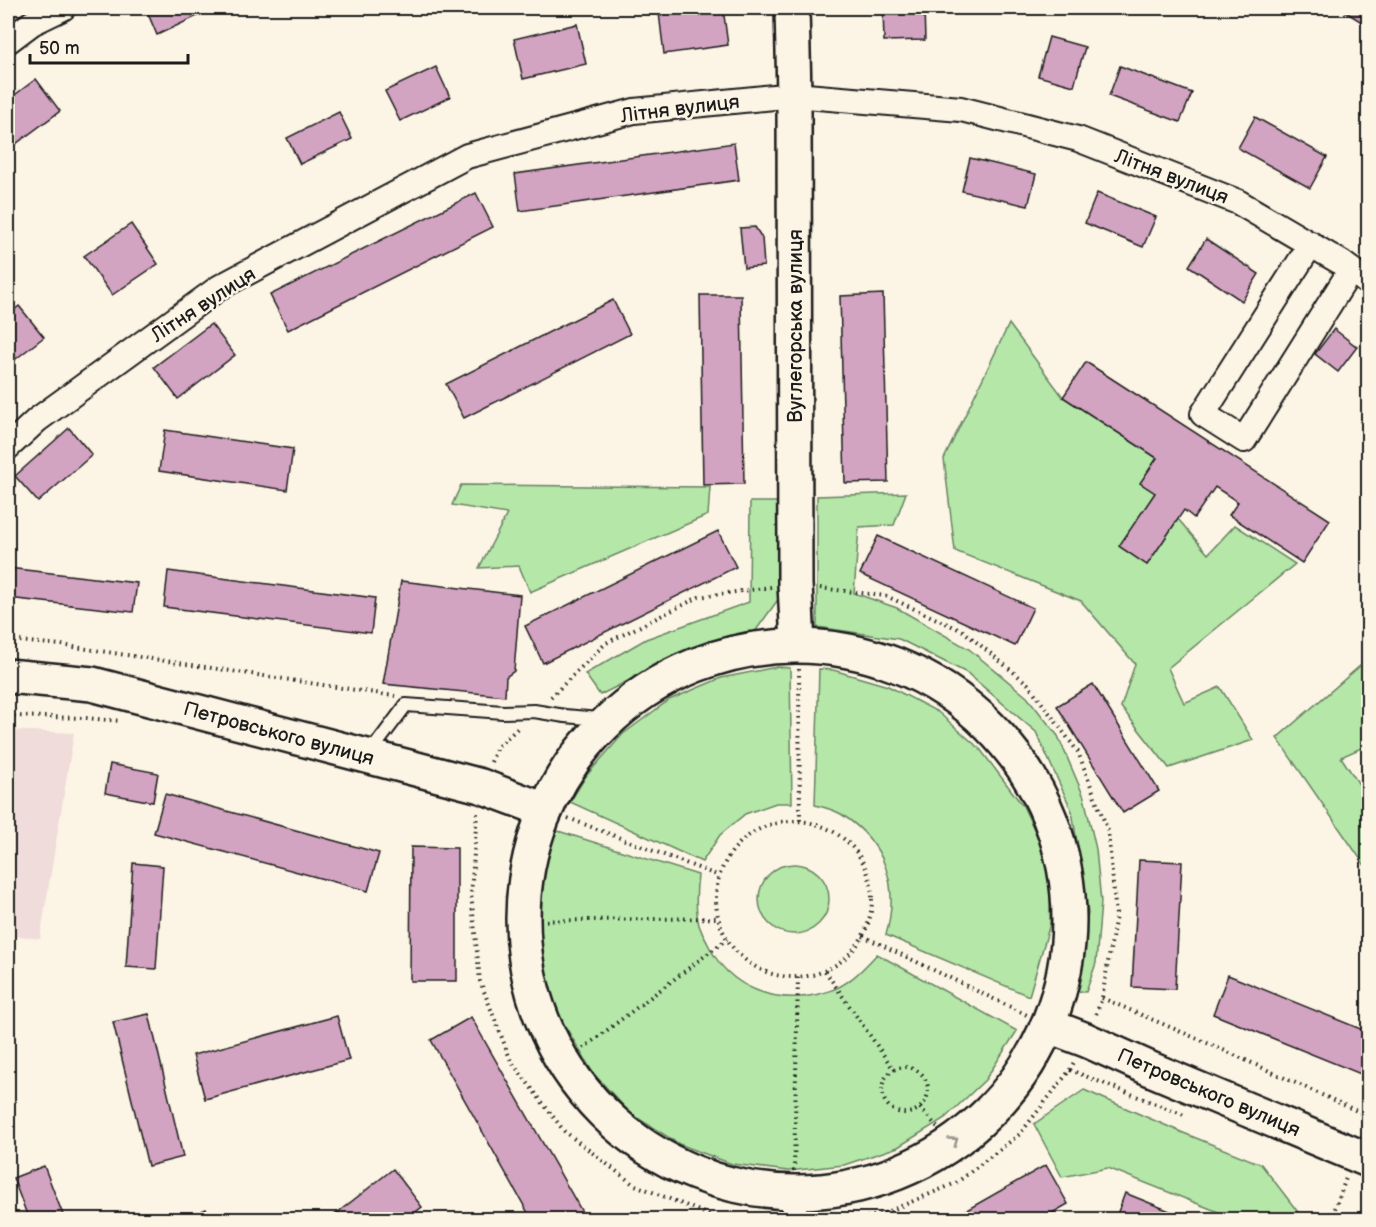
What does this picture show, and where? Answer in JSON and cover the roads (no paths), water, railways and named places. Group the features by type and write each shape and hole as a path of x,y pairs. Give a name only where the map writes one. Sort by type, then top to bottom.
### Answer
{"main road":[{"name":"Вуглегорська вулиця","path":"792,8 795,584 798,645"},
{"path":"798,645 867,654 931,681 987,722 1030,776 1059,839 1070,907 1064,976 1049,1026 1017,1080 987,1114 952,1143 916,1165 877,1180 836,1189 794,1206 687,1169 639,1142 598,1107 564,1063 541,1019 527,971 522,921 528,864 546,810 577,755 621,708 674,674 735,652 798,645"},
{"name":"Петровського вулиця","path":"8,676 92,684 482,786 546,810"},
{"name":"Петровського вулиця","path":"1049,1026 1086,1040 1357,1169"}],"street":[{"path":"8,41 32,23 63,8"},
{"name":"Літня вулиця","path":"8,447 37,420 220,287 467,156 634,111 794,95 961,108 1078,139 1238,202 1311,244 1360,276"},
{"path":"1311,244 1203,414 1244,440 1360,276"}],"lane":[{"path":"367,757 406,705 503,712 534,711 610,720"}]}
